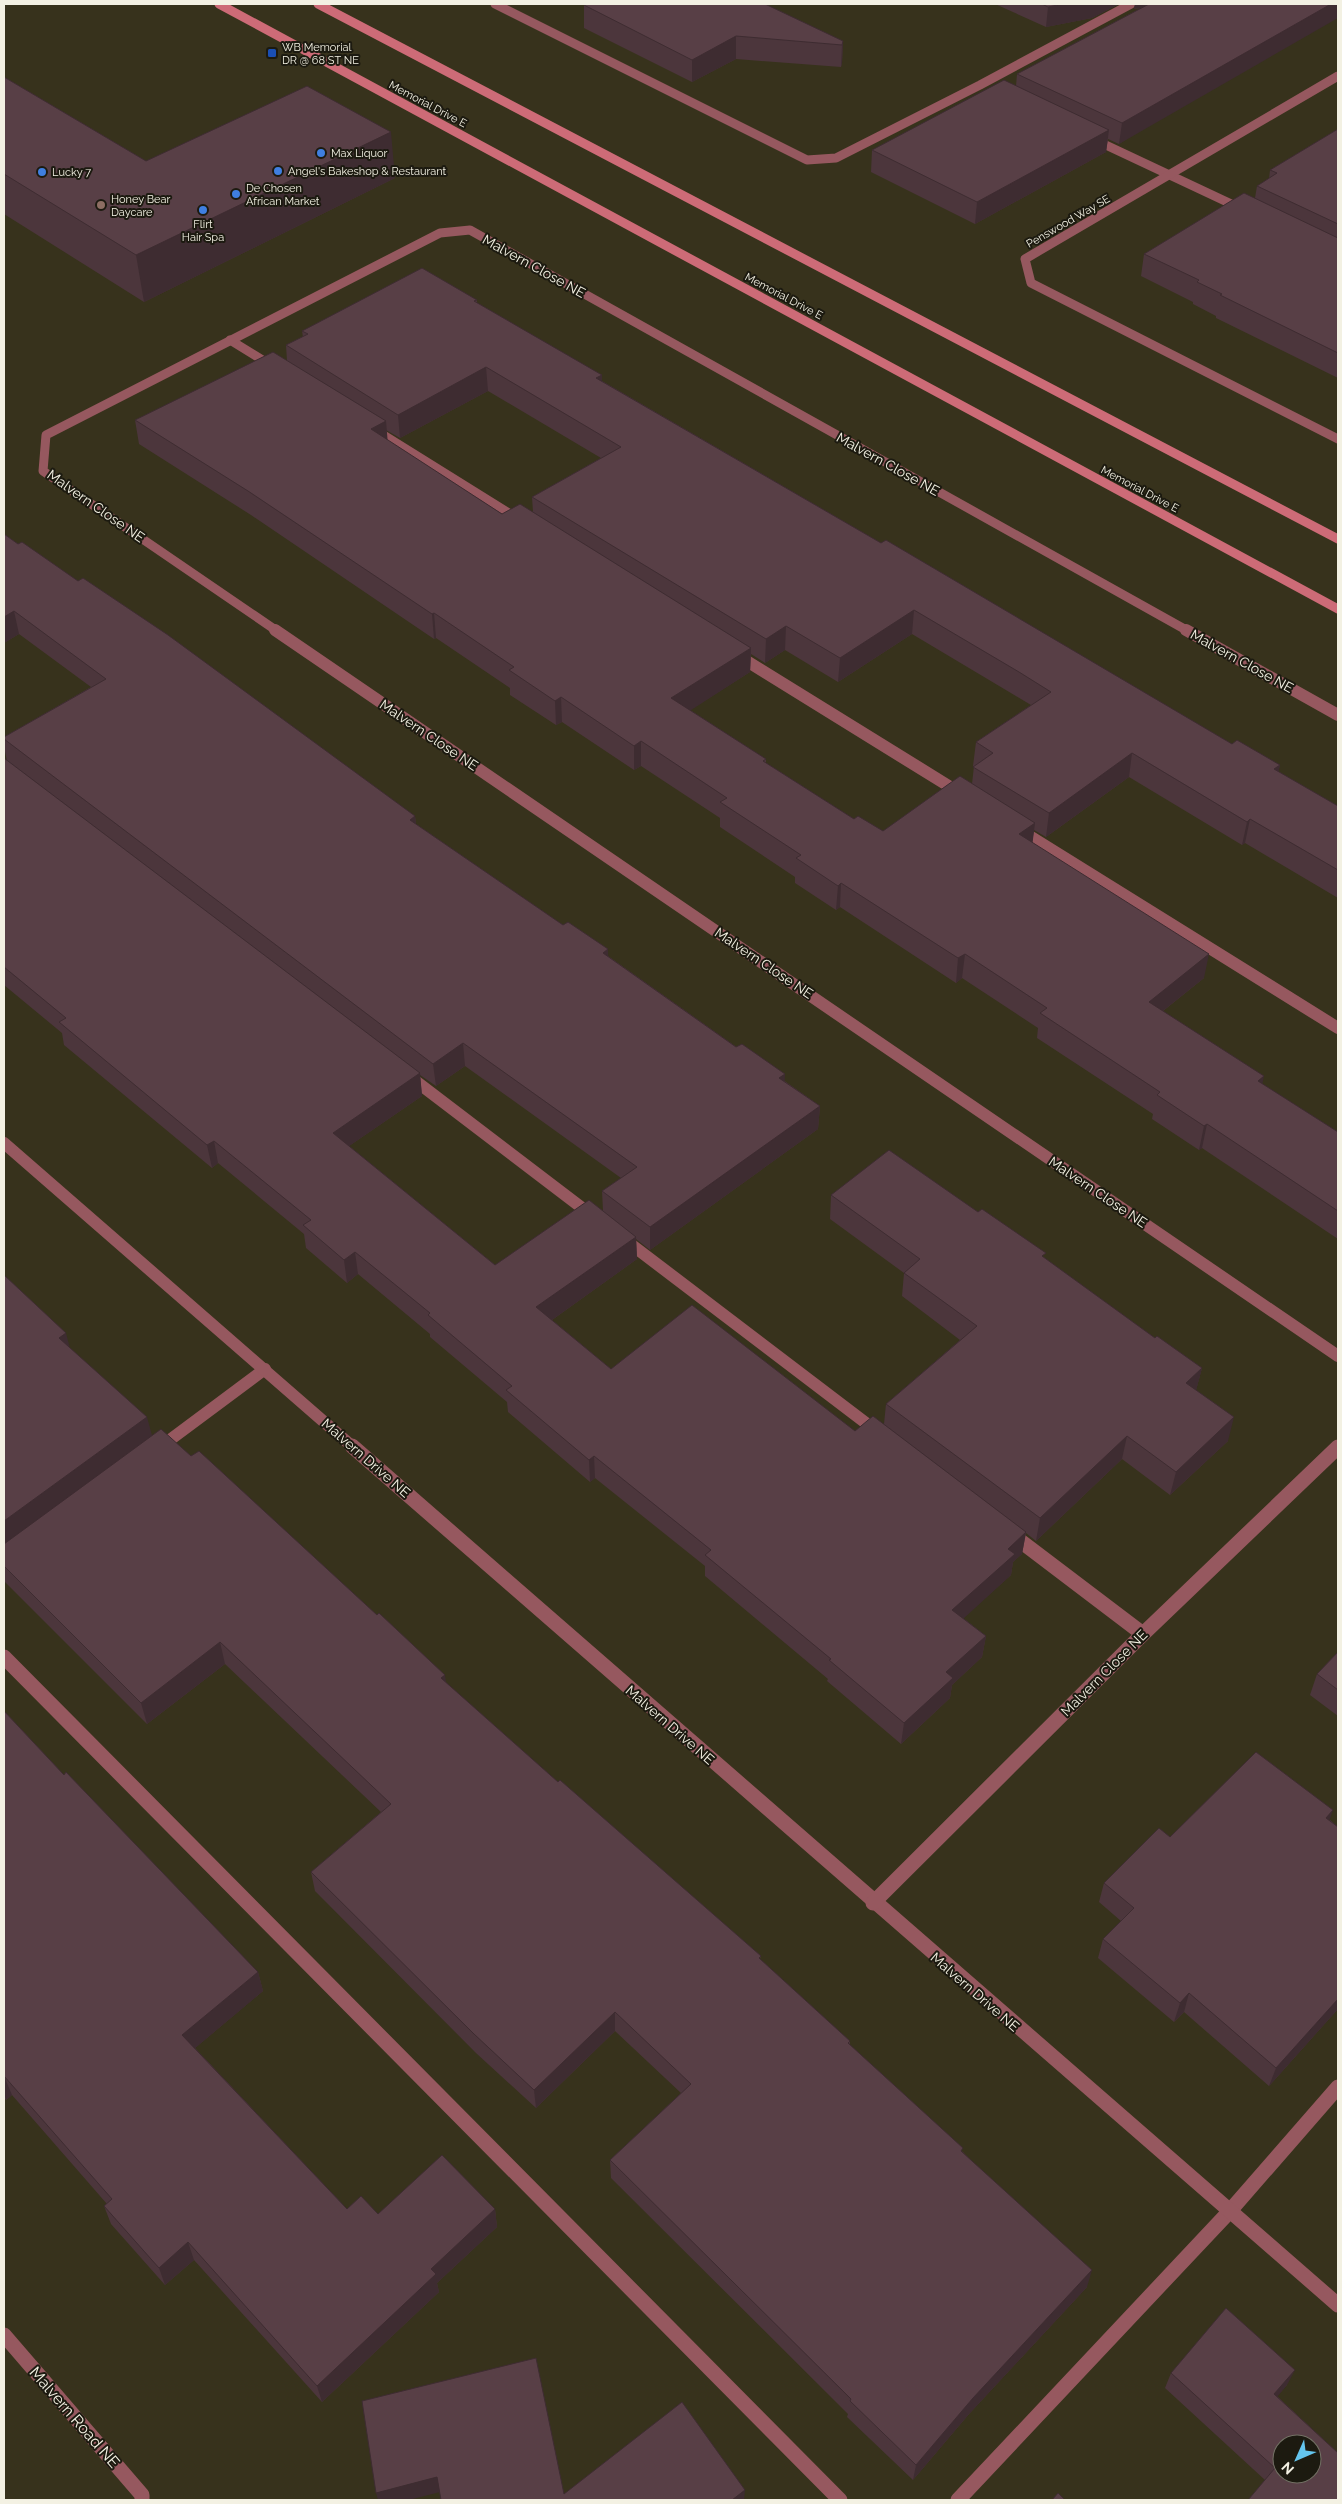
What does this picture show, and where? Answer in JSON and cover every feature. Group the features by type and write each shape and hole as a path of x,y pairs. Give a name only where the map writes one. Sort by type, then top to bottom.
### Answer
{"main road":[{"name":"Memorial Drive E","path":"219,4 1338,609"},
{"path":"318,4 1338,539"}],"street":[{"path":"495,4 807,160 836,158 980,85 1131,4"},
{"name":"Penswood Way SE","path":"1338,76 1025,259 1030,283 1338,439"},
{"path":"980,85 989,89"},
{"path":"1088,136 1249,213"},
{"name":"Malvern Close NE","path":"1338,715 470,230 440,233 46,435 43,471 1338,1356"},
{"path":"230,340 280,371"},
{"path":"364,423 534,528"},
{"path":"728,649 966,796"},
{"path":"1008,823 1338,1028"},
{"path":"400,1069 891,1442"},
{"name":"Malvern Drive NE","path":"4,1143 265,1369 873,1903 1338,2306"},
{"path":"146,1456 265,1369"},
{"name":"Malvern Close NE","path":"873,1903 1143,1634 1338,1447"},
{"path":"1002,1526 1143,1634"},
{"path":"4,1658 840,2500"},
{"path":"958,2500 1229,2212 1338,2087"},
{"name":"Malvern Road NE","path":"4,2335 142,2495 142,2500"}],"building":[{"path":"765,4 843,41 842,45 736,36 692,60 584,5"},
{"path":"1042,4 1062,4 1048,7"},
{"path":"1149,4 1331,4 1122,123 1017,74"},
{"path":"4,77 146,161 307,86 391,132 136,255 4,174"},
{"path":"1004,80 1109,130 977,202 872,150"},
{"path":"1338,129 1338,224 1257,186 1277,173 1270,170"},
{"path":"1244,193 1338,238 1338,353 1220,295 1222,294 1197,282 1199,280 1144,254"},
{"path":"422,268 477,300 474,301 602,375 596,378 881,543 886,540 1232,744 1237,740 1280,765 1274,769 1338,806 1338,870 1250,819 1247,822 1132,753 1049,813 973,767 993,753 976,742 1051,692 1019,672 914,610 840,658 786,626 766,639 532,497 621,447 486,367 398,415 286,345 308,334 302,331"},
{"path":"273,352 386,421 371,429 502,514 520,504 751,648 671,698 766,759 763,761 854,819 858,816 883,831 960,776 1035,823 1019,834 1209,954 1149,1002 1264,1076 1258,1081 1338,1132 1338,1211 1207,1124 1204,1126 1157,1095 1160,1092 1040,1013 1047,1008 965,954 958,958 841,883 838,886 796,858 801,855 720,802 727,798 641,741 634,746 561,697 555,701 509,670 514,667 434,613 432,614 248,491 135,420"},
{"path":"4,534 18,544 22,542 78,581 83,578 168,635 415,816 410,820 563,925 568,922 608,949 603,953 736,1047 742,1044 785,1074 779,1078 820,1106 650,1227 602,1191 637,1167 463,1043 433,1064 4,739 4,737 106,679 14,611 4,617"},
{"path":"4,758 420,1073 333,1133 495,1265 589,1200 636,1237 536,1307 611,1369 692,1305 855,1431 873,1416 1026,1532 1008,1549 1015,1554 952,1610 986,1636 946,1672 953,1678 904,1723 829,1660 831,1659 705,1555 711,1550 594,1456 589,1460 506,1390 512,1386 428,1315 430,1313 355,1252 344,1260 303,1225 311,1220 214,1141 207,1145 59,1022 66,1018 4,967"},
{"path":"889,1150 978,1212 982,1209 1046,1253 1042,1256 1155,1338 1157,1336 1202,1368 1186,1383 1234,1417 1176,1472 1127,1436 1040,1518 886,1404 977,1326 904,1273 920,1259 831,1195"},
{"path":"4,1275 66,1333 59,1338 147,1417 4,1521"},
{"path":"161,1429 191,1456 199,1451 445,1675 441,1678 558,1782 560,1780 761,1956 759,1958 850,2041 848,2043 963,2148 961,2151 1092,2270 973,2398 916,2465 610,2160 691,2084 615,2012 534,2090 474,2034 311,1872 391,1804 220,1642 141,1703 4,1566 4,1544"},
{"path":"1338,1652 1338,1690 1317,1674"},
{"path":"4,1711 64,1775 66,1772 258,1972 182,2035 347,2209 361,2196 378,2214 442,2155 495,2209 431,2269 436,2274 317,2386 188,2242 159,2268 104,2206 112,2199 4,2076"},
{"path":"1256,1752 1333,1810 1326,1818 1338,1827 1338,1999 1276,2068 1189,1993 1180,2003 1103,1939 1134,1908 1104,1883 1159,1828 1170,1837"},
{"path":"1226,2308 1295,2370 1274,2394 1317,2434 1272,2434 1272,2465 1171,2373"},
{"path":"536,2358 564,2494 682,2402 745,2490 732,2500 441,2500 437,2477 376,2493 362,2401"},
{"path":"1322,2438 1338,2453 1338,2500 1248,2500 1272,2472 1272,2484 1322,2484"},
{"path":"1058,2493 1065,2500 1052,2500"}],"place":[{"name":"WB Memorial DR @ 68 ST NE","path":"272,53"},
{"name":"Max Liquor","path":"321,153"},
{"name":"Angel's Bakeshop & Restaurant","path":"278,171"},
{"name":"Lucky 7","path":"42,172"},
{"name":"De Chosen African Market","path":"236,194"},
{"name":"Honey Bear Daycare","path":"101,205"},
{"name":"Flirt Hair Spa","path":"203,210"}]}
